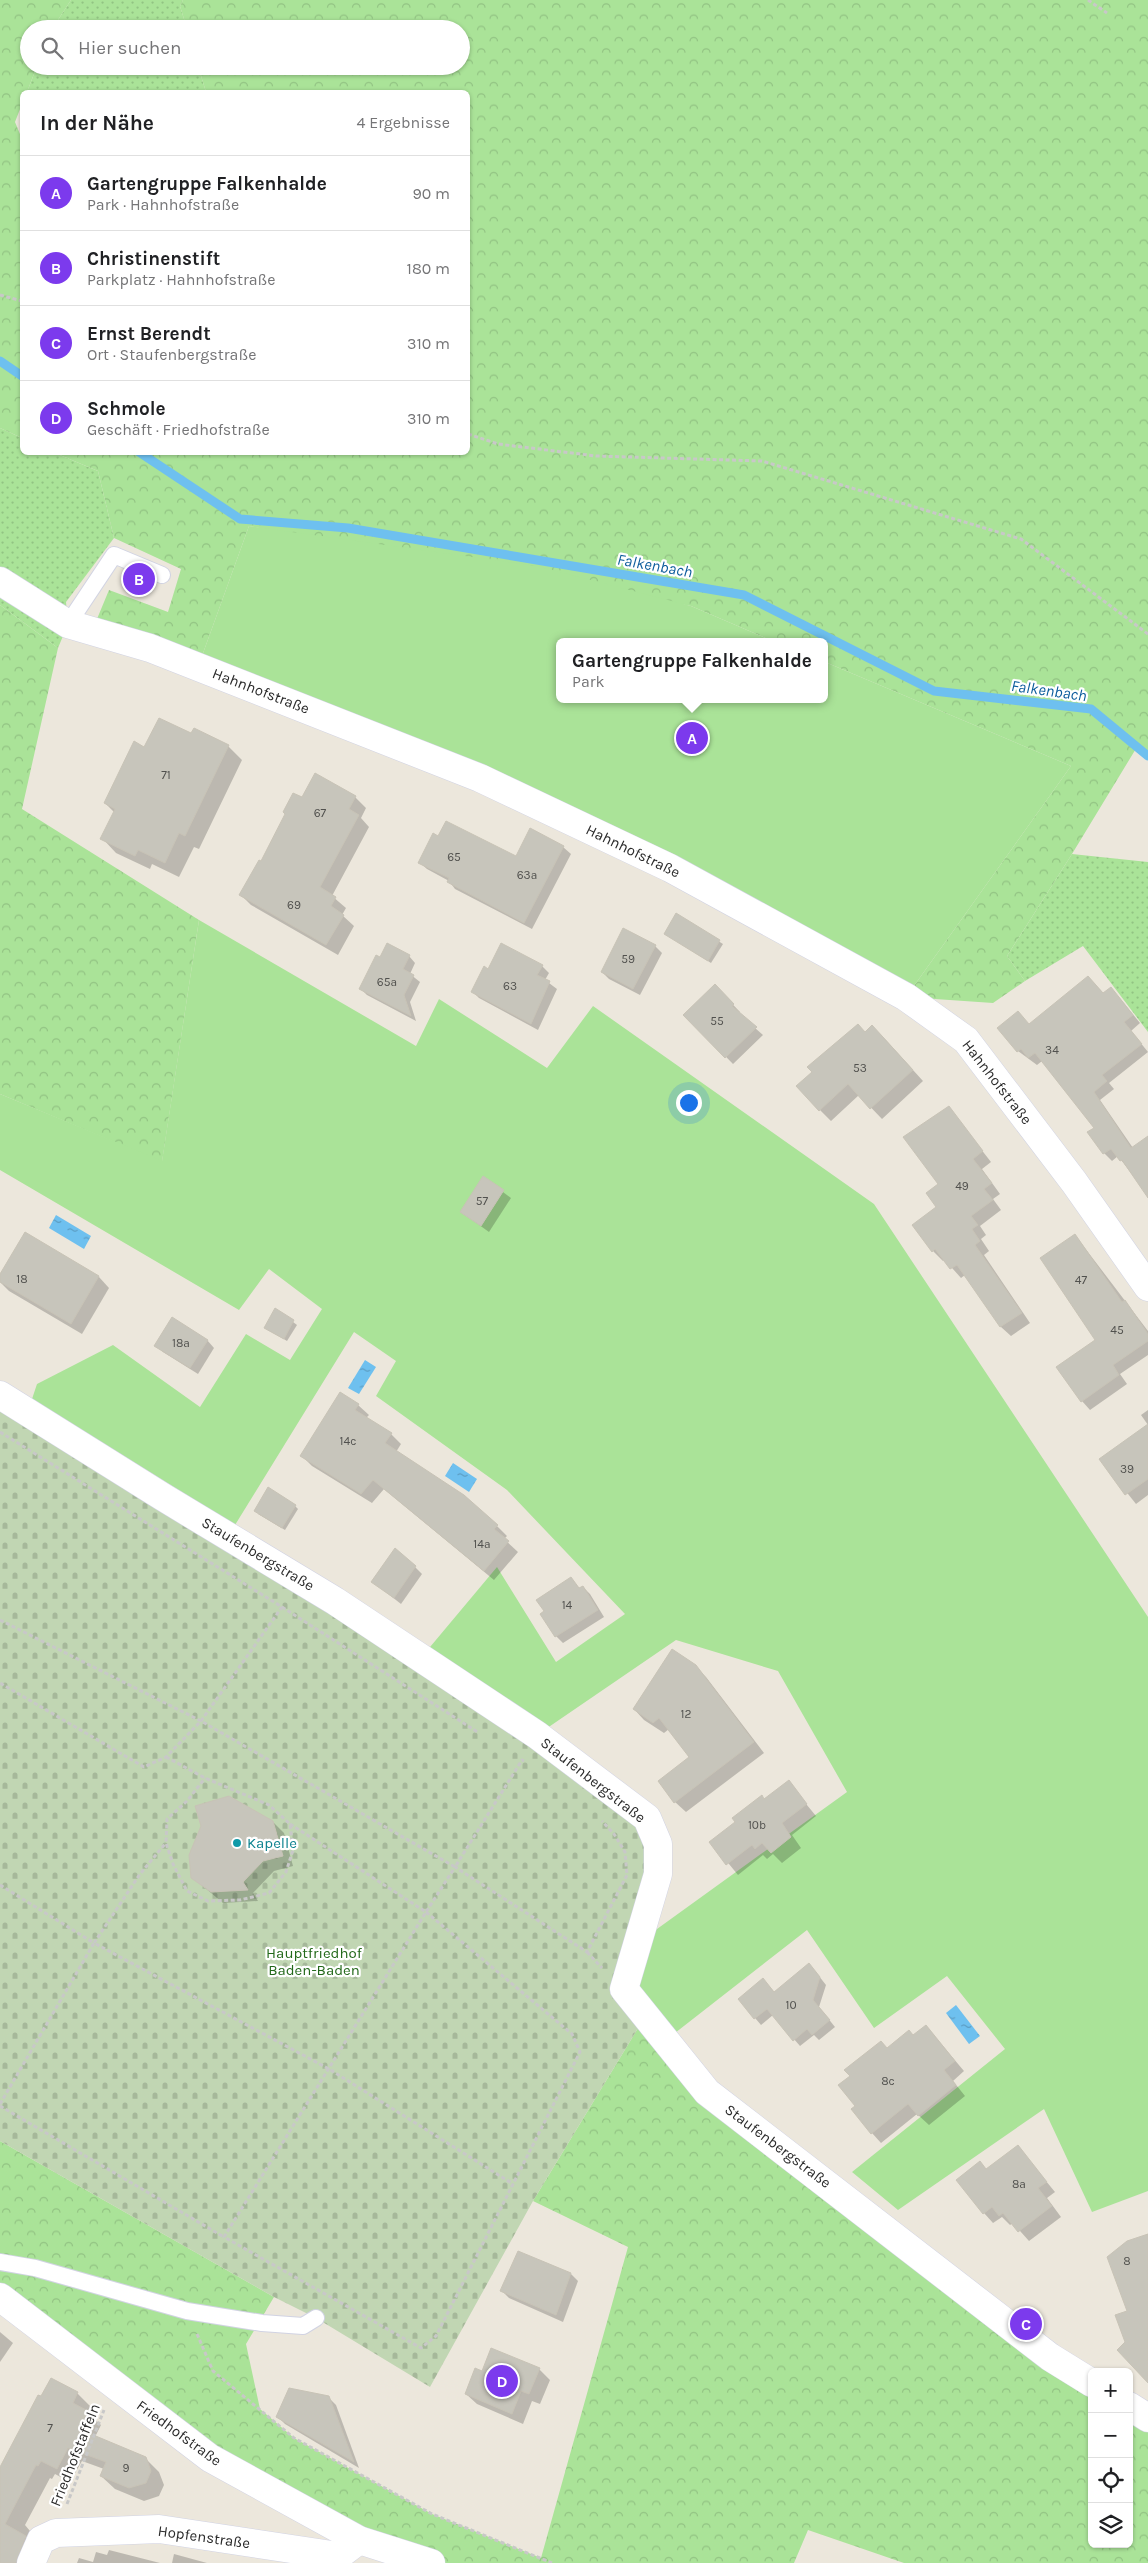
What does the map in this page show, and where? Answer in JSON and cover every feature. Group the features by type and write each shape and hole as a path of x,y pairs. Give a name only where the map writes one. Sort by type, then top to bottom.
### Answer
{"street":[{"name":"Hahnhofstraße","path":"0,581 68,624 150,648 480,778 670,868 906,997 966,1040 1074,1182 1148,1287"},
{"name":"Staufenbergstraße","path":"0,1395 163,1497 335,1601 537,1735 647,1818 658,1844 658,1874 624,1989 707,2092 1050,2357 1088,2381"},
{"name":"Friedhofstraße","path":"0,2297 210,2458 358,2540 431,2563"},
{"path":"1133,2409 1148,2418"},
{"name":"Hopfenstraße","path":"56,2533 159,2529 338,2556 358,2540"},
{"path":"31,2563 41,2540 56,2533"}],"lane":[{"path":"68,624 114,555 162,575"},
{"path":"0,2262 35,2268 187,2311 262,2323 303,2326 316,2318"}],"path":[{"path":"1088,0 1107,13"},
{"path":"0,295 20,300"},
{"path":"470,435 498,444 596,456 762,461 1021,539 1148,634"},
{"path":"0,1432 282,1607 480,1734"},
{"path":"0,1683 144,1767 166,1757 201,1720 282,1607"},
{"path":"0,1620 201,1720 455,1867 587,1952 626,1874 625,1852 614,1834 600,1820"},
{"path":"514,1755 529,1765"},
{"path":"166,1757 205,1778 269,1805 290,1824 426,1912 572,2034 580,2052 436,2336 421,2348 0,2105 94,1943 140,1874 166,1843"},
{"path":"224,2236 522,1760"},
{"path":"205,1778 187,1801 167,1819 166,1843 173,1864 187,1891 208,1901 240,1900 269,1893 286,1872 293,1850 290,1824"},
{"path":"0,1884 94,1943 328,2069 513,2184"},
{"path":"187,2311 213,2371 294,2438 432,2514 552,2563"},
{"name":"Friedhofstaffeln","path":"56,2533 114,2385"}],"green space":[{"path":"0,0 71,0 58,20 20,20 20,75 34,75 28,90 20,90 20,109 15,122 20,134 20,437 0,428"},
{"path":"71,0 183,0 180,6 184,20 58,20"},
{"path":"183,0 1148,0 1148,756 1137,747 1007,956 1025,981 993,1003 906,997 1071,766 828,663 828,638 766,638 691,606 249,526 198,667 92,631 109,590 168,612 181,569 114,538 98,471 60,455 470,455 470,90 205,90 201,75 470,75 470,20 184,20 180,6"},
{"path":"34,75 201,75 205,90 28,90"},
{"path":"0,428 20,437 20,455 60,455 98,471 114,538 66,602 68,624 58,648 0,605"},
{"path":"249,526 537,566 691,606 766,638 556,638 556,703 828,703 828,663 1071,766 906,997 670,868 198,667"},
{"path":"0,605 58,648 22,809 199,920 162,1162 0,1094"},
{"path":"1072,854 1148,862 1148,1032 1083,946 1025,981 1007,956"},
{"path":"199,920 416,1046 439,999 547,1068 593,1006 874,1204 1148,1617 1148,2191 1092,2212 1044,2109 898,2210 852,2172 1005,2049 947,1976 874,2028 807,1930 666,2040 624,1989 639,1942 847,1792 778,1671 676,1640 537,1735 420,1659 497,1567 556,1662 625,1614 507,1490 376,1396 396,1361 354,1332 235,1525 32,1399 37,1384 113,1345 200,1407 246,1334 290,1360 322,1309 269,1269 239,1310 0,1170 0,1094 162,1161"},
{"name":"Hauptfriedhof Baden-Baden","path":"0,1395 647,1818 646,2015 533,2201 430,2387 316,2318 274,2297 0,2141"},
{"path":"646,2015 707,2092 1088,2375 1088,2548 1133,2548 1133,2408 1148,2418 1148,2563 904,2563 808,2530 794,2563 420,2563 361,2545 0,2297 0,2141 274,2297 246,2344 260,2409 294,2438 432,2514 541,2558 628,2247 533,2201"}],"water":[{"path":"56,1215 91,1236 84,1249 49,1228"},
{"path":"365,1360 376,1367 359,1394 348,1388"},
{"path":"453,1463 477,1479 469,1492 445,1476"},
{"path":"956,2005 980,2036 969,2044 946,2013"}],"building":[{"path":"159,718 191,733 194,728 229,745 185,836 179,833 165,863 138,850 135,856 100,839 115,809 104,803 134,741 144,747"},
{"path":"315,773 356,796 349,809 359,815 320,887 336,897 331,906 344,915 326,945 239,895 259,860 261,861 285,814 283,812 293,793 302,797"},
{"path":"446,821 516,856 530,828 564,846 524,923 447,882 449,878 418,863 433,833 438,836"},
{"path":"676,913 720,940 708,961 664,934"},
{"path":"623,928 656,945 633,989 601,972"},
{"path":"387,943 410,955 403,969 414,975 404,995 411,1016 359,989 376,955 380,957"},
{"path":"501,943 543,965 537,975 550,981 531,1024 471,992 484,966 488,969"},
{"path":"1088,976 1103,993 1111,987 1133,1015 1124,1022 1142,1044 1102,1075 1107,1081 1094,1092 1131,1148 1148,1136 1148,1198 1122,1160 1120,1161 1111,1149 1103,1154 1087,1132 1094,1128 1035,1053 1028,1058 1021,1049 1017,1052 997,1028 1018,1011 1029,1024"},
{"path":"715,984 734,1004 732,1006 757,1027 725,1058 683,1015"},
{"path":"858,1024 865,1032 872,1025 913,1070 870,1109 848,1084 819,1111 796,1086 812,1072 807,1067"},
{"path":"949,1106 983,1151 973,1159 992,1183 984,1189 993,1200 971,1216 978,1225 972,1229 980,1241 975,1245 1022,1313 1000,1327 957,1265 950,1269 935,1249 932,1252 912,1225 936,1207 926,1193 938,1184 903,1137"},
{"path":"483,1176 504,1190 481,1226 460,1212"},
{"path":"25,1232 99,1276 71,1324 0,1282 0,1274"},
{"path":"1075,1234 1122,1302 1125,1300 1148,1334 1148,1341 1113,1365 1119,1375 1081,1402 1056,1367 1095,1340 1040,1258"},
{"path":"275,1308 294,1320 284,1339 264,1328"},
{"path":"172,1317 208,1340 190,1368 154,1346"},
{"path":"340,1392 359,1404 355,1410 392,1433 385,1443 464,1495 498,1525 494,1529 509,1541 484,1571 373,1480 361,1494 300,1456"},
{"path":"1148,1424 1148,1479 1125,1495 1099,1459"},
{"path":"268,1487 296,1505 282,1528 254,1511"},
{"path":"395,1548 416,1566 394,1598 371,1582"},
{"path":"571,1577 579,1588 583,1586 598,1610 555,1637 540,1614 544,1611 536,1600"},
{"path":"672,1649 696,1665 754,1742 674,1803 658,1781 689,1757 659,1718 653,1723 633,1709"},
{"path":"789,1780 807,1804 782,1823 791,1837 771,1853 762,1843 755,1849 752,1845 726,1865 709,1842 735,1822 732,1818 762,1795 764,1799"},
{"name":"Kapelle","path":"229,1796 273,1821 283,1856 263,1861 243,1882 248,1890 211,1892 191,1878 189,1855 201,1826 195,1806"},
{"path":"809,1963 820,1977 813,2000 830,2020 812,2035 807,2029 793,2041 767,2009 754,2019 738,1999 763,1978 774,1992"},
{"path":"926,2025 955,2061 944,2070 956,2085 918,2116 908,2104 871,2134 851,2109 855,2106 838,2085 850,2076 844,2070 881,2041 887,2048 909,2030 913,2035"},
{"path":"1018,2145 1047,2182 1038,2188 1052,2206 1018,2232 1003,2213 999,2216 992,2207 983,2214 956,2180 980,2161 986,2169"},
{"path":"1148,2234 1148,2383 1117,2350 1125,2342 1115,2315 1127,2311 1107,2257 1127,2241"},
{"path":"518,2251 571,2273 556,2315 500,2291"},
{"path":"491,2348 540,2368 529,2394 521,2391 512,2414 465,2394 475,2368 482,2371"},
{"path":"51,2378 78,2392 73,2403 88,2411 79,2429 146,2457 151,2471 146,2483 129,2488 100,2476 106,2462 68,2448 57,2469 41,2461 38,2466 36,2465 5,2524 26,2536 16,2563 0,2563 0,2467 38,2395 41,2396"},
{"path":"289,2388 329,2396 354,2462 276,2417"}],"waterway":[{"name":"Falkenbach","path":"0,361 20,375"},
{"name":"Falkenbach","path":"144,455 240,519 348,528 744,595 934,691 1091,709 1148,756"}],"place":[{"name":"Christinenstift","path":"139,579"},
{"name":"Gartengruppe Falkenhalde","path":"692,738"},
{"name":"Kapelle","path":"237,1843"},
{"name":"Ernst Berendt","path":"1026,2324"},
{"name":"Schmole","path":"502,2381"}]}
